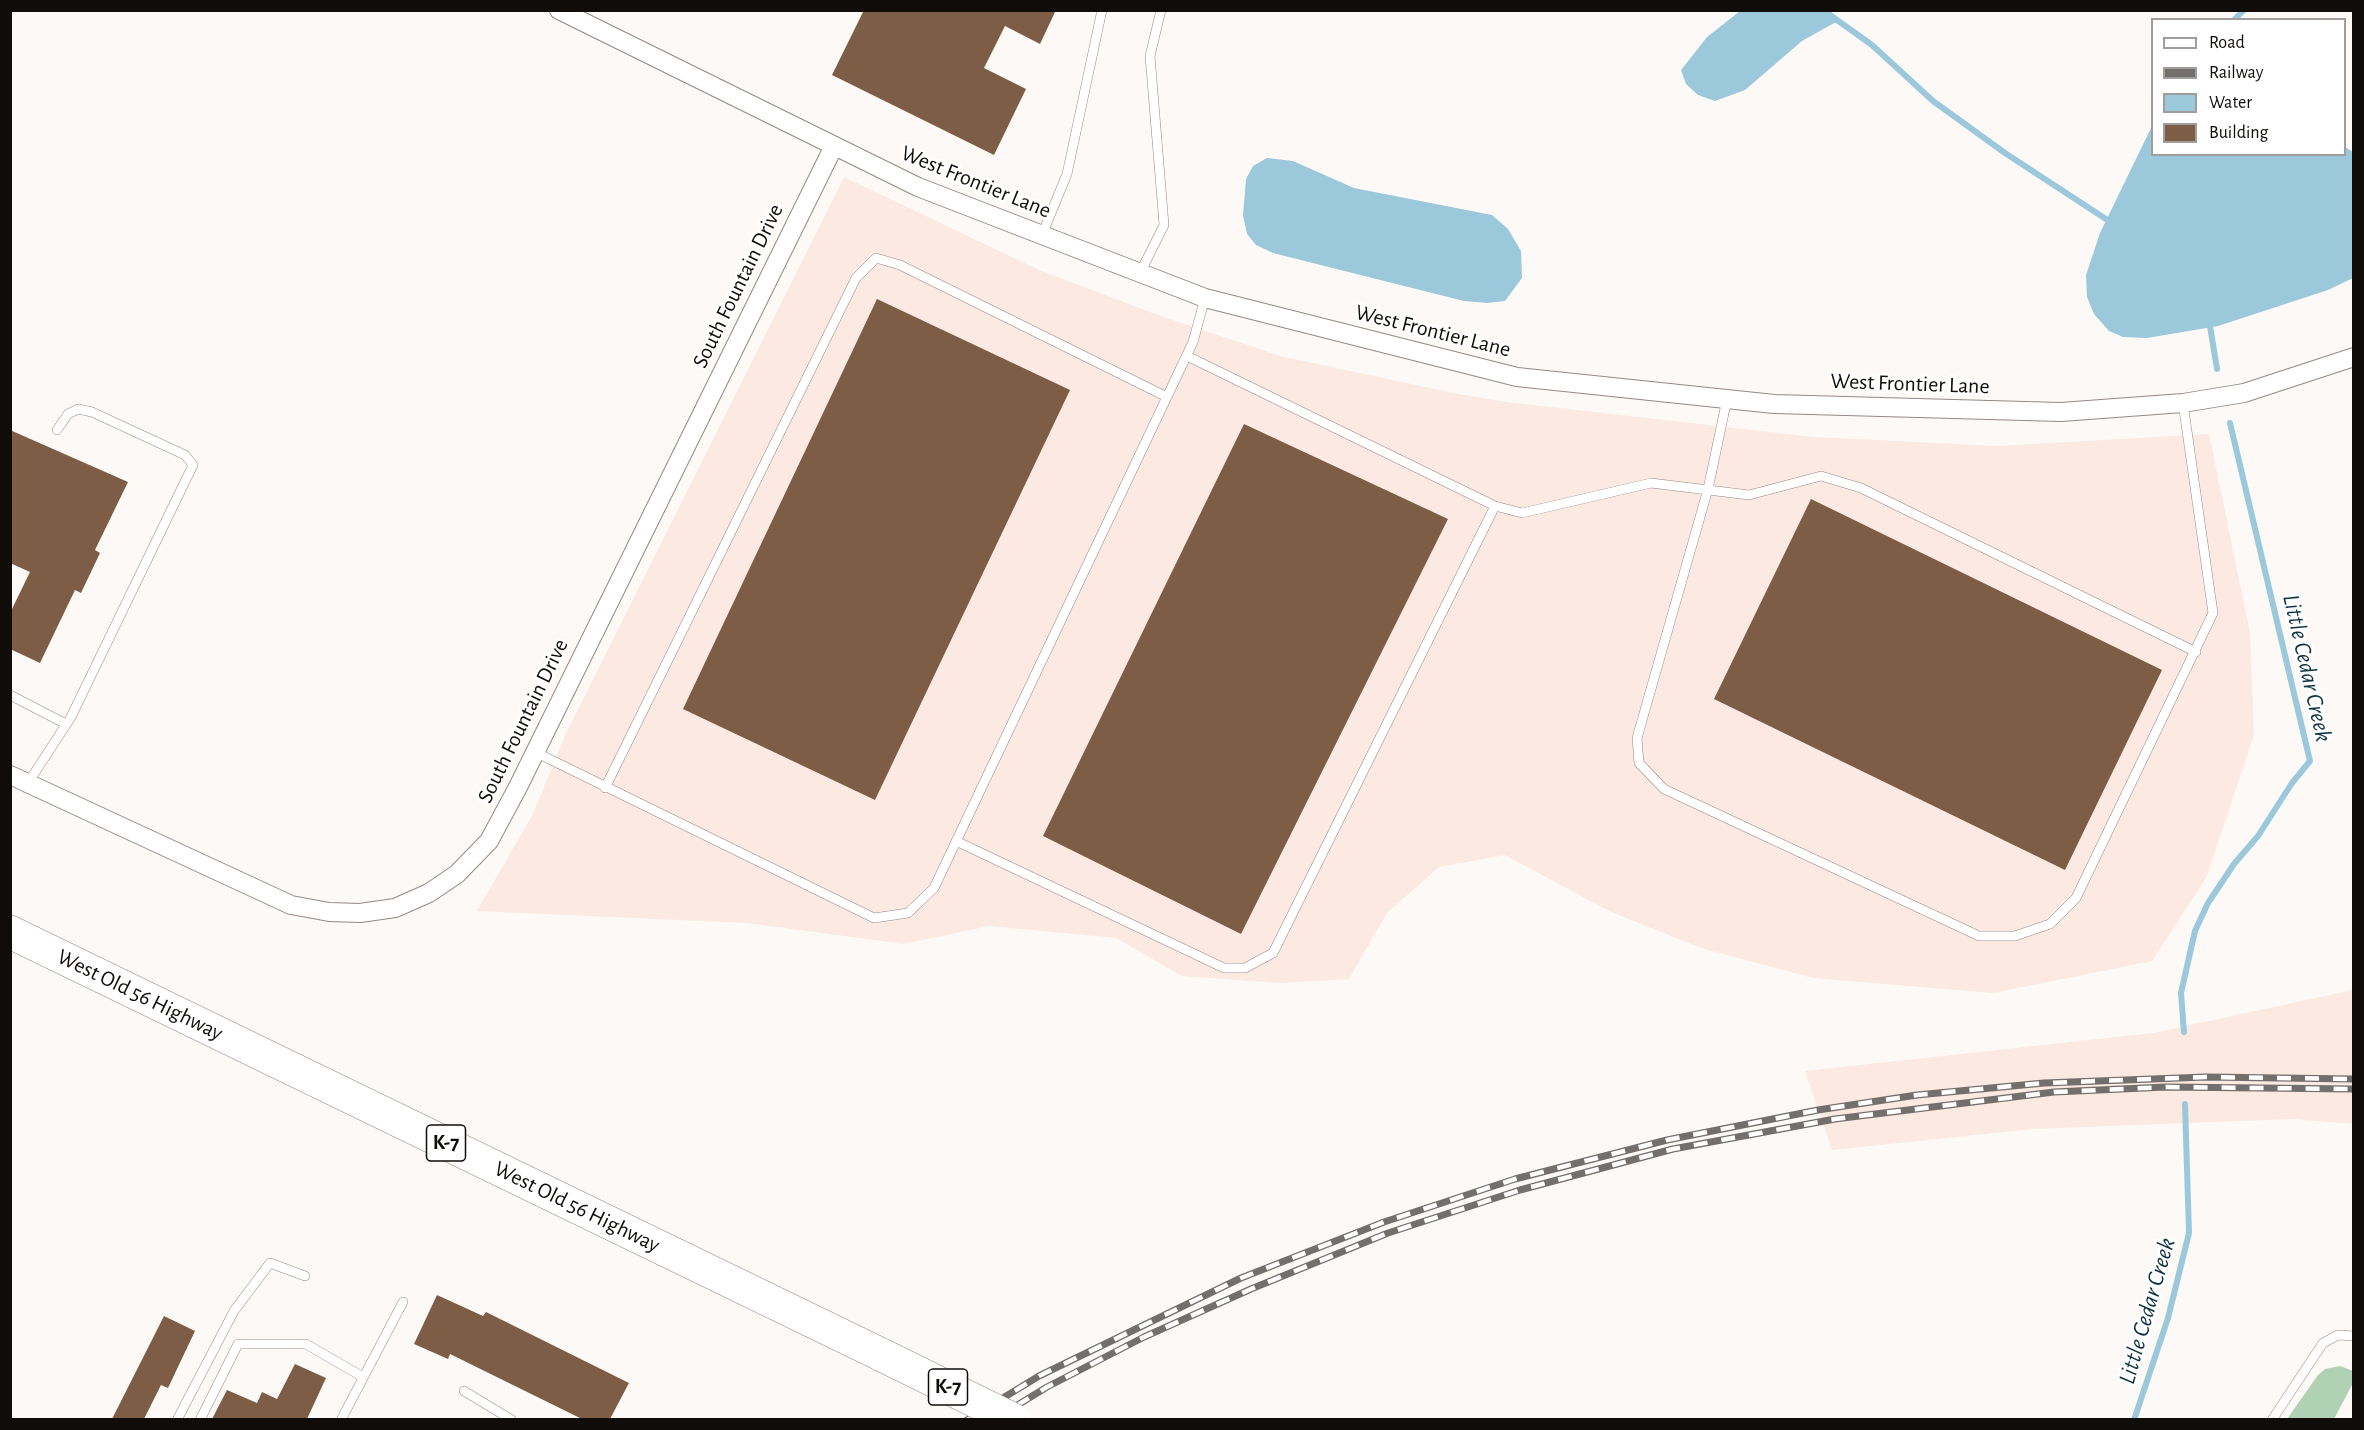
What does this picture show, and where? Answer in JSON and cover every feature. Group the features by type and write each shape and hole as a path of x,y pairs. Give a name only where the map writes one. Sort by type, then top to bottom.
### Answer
{"highway":[{"name":"West Old 56 Highway","path":"10,932 1014,1419"}],"street":[{"name":"West Frontier Lane","path":"559,10 918,187 1205,298 1517,376 1774,404 1996,411 2115,410 2183,403 2244,393 2354,357"},
{"name":"South Fountain Drive","path":"10,774 291,905 329,912 360,913 394,908 429,893 457,874 489,841 834,146"}],"lane":[{"path":"1042,235 1067,174 1102,10"},
{"path":"1140,273 1164,225 1150,56 1161,10"},
{"path":"606,788 856,278 876,258 900,265 1167,398"},
{"path":"535,752 874,918 908,914 934,888 1193,342 1205,298"},
{"path":"1186,357 1495,506 1522,513 1651,483 1749,495 1821,476 1862,488 2196,652"},
{"path":"1727,399 1708,489 1637,738 1639,763 1664,789 1979,936 2015,936 2050,924 2076,898 2196,652 2212,613 2183,403"},
{"path":"28,783 66,724 193,465 185,455 92,412 78,409 68,414 57,430"},
{"path":"956,841 1224,968 1245,968 1273,953 1495,506"},
{"path":"10,695 66,724"},
{"path":"177,1419 234,1311 270,1263 305,1276"},
{"path":"341,1419 403,1302"},
{"path":"2272,1419 2323,1344 2338,1335 2354,1336"},
{"path":"200,1419 238,1344 306,1344 363,1377"},
{"path":"464,1391 512,1419"}],"shaded area":[{"path":"844,177 1039,270 1155,314 1280,356 1458,394 1506,402 1814,437 1997,446 2209,434 2250,633 2254,735 2206,878 2152,961 1993,993 1813,978 1701,948 1609,911 1505,855 1439,867 1387,913 1349,979 1280,983 1182,976 1116,938 989,926 904,944 747,923 477,911 533,814 568,729"},
{"path":"2353,990 2353,1124 2293,1119 2033,1129 1832,1150 1805,1071 2153,1033"}],"green space":[{"path":"2340,1366 2353,1371 2353,1383 2334,1419 2287,1419 2318,1375 2325,1369"}],"water":[{"path":"1740,11 1831,11 1836,22 1802,41 1745,90 1715,101 1698,95 1686,84 1681,70 1707,37"},
{"path":"2151,128 2151,156 2346,156 2346,148 2353,152 2353,278 2328,290 2218,326 2147,338 2123,337 2109,331 2094,314 2087,297 2086,275 2100,233"},
{"path":"1267,158 1293,161 1354,188 1492,215 1508,229 1521,251 1522,278 1505,301 1487,303 1464,301 1273,253 1256,245 1247,234 1243,215 1246,179 1253,166"}],"building":[{"path":"864,10 1056,10 1040,44 1005,26 984,68 1026,89 994,155 832,75"},
{"path":"877,299 1070,390 875,800 683,709"},
{"path":"1244,424 1448,519 1241,934 1043,836"},
{"path":"10,430 128,482 95,550 100,553 81,593 75,590 40,663 10,649 10,613 30,572 10,563"},
{"path":"1811,499 2162,670 2065,870 1714,699"},
{"path":"437,1295 483,1316 486,1312 629,1383 610,1419 582,1419 450,1354 448,1359 414,1344"},
{"path":"164,1316 195,1331 168,1388 161,1385 144,1419 112,1419"},
{"path":"295,1364 326,1378 307,1419 212,1419 227,1390 257,1403 262,1392 277,1399"}],"waterway":[{"path":"1823,10 1872,45 1933,101 2005,153 2112,223"},
{"name":"Little Cedar Creek","path":"2236,18 2244,10"},
{"name":"Little Cedar Creek","path":"2209,320 2217,369"},
{"name":"Little Cedar Creek","path":"2184,1032 2181,993 2195,931 2208,903 2310,761 2230,423"},
{"name":"Little Cedar Creek","path":"2134,1420 2168,1318 2189,1233 2185,1104"}],"railway":[{"path":"967,1420 1039,1376 1241,1278 1384,1222 1515,1179 1667,1140 1818,1110 1917,1095 2044,1083 2206,1077 2354,1079"},
{"path":"993,1420 1047,1387 1144,1337 1251,1289 1388,1233 1520,1190 1673,1149 1835,1119 2054,1092 2166,1087 2354,1089"}]}
